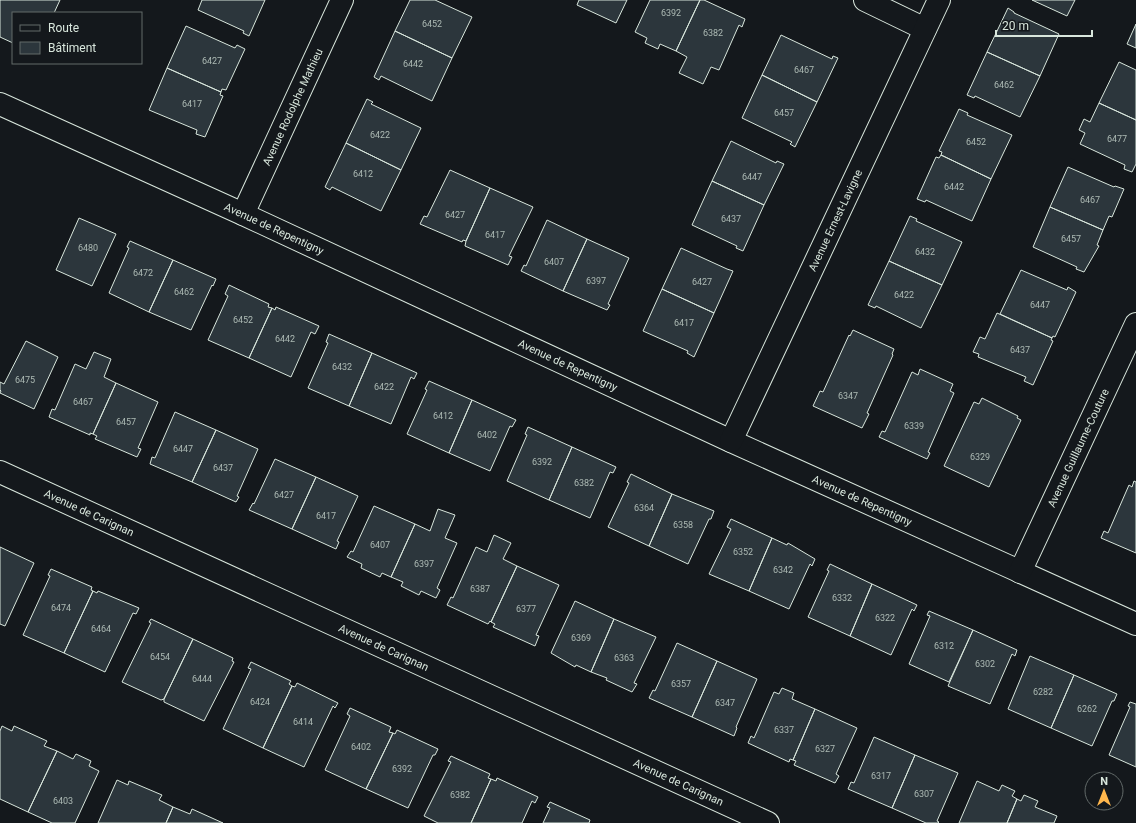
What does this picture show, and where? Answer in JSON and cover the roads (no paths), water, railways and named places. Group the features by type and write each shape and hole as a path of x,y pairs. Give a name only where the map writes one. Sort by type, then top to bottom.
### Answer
{"street":[{"name":"Avenue Rodolphe Mathieu","path":"244,214 342,0"},
{"path":"865,0 925,29"},
{"name":"Avenue Ernest-Lavigne","path":"731,441 938,0"},
{"name":"Avenue de Repentigny","path":"0,104 244,214 731,441 1136,624"},
{"name":"Avenue Guillaume-Couture","path":"1020,572 1136,324"},
{"name":"Avenue de Carignan","path":"0,472 768,823"}]}
